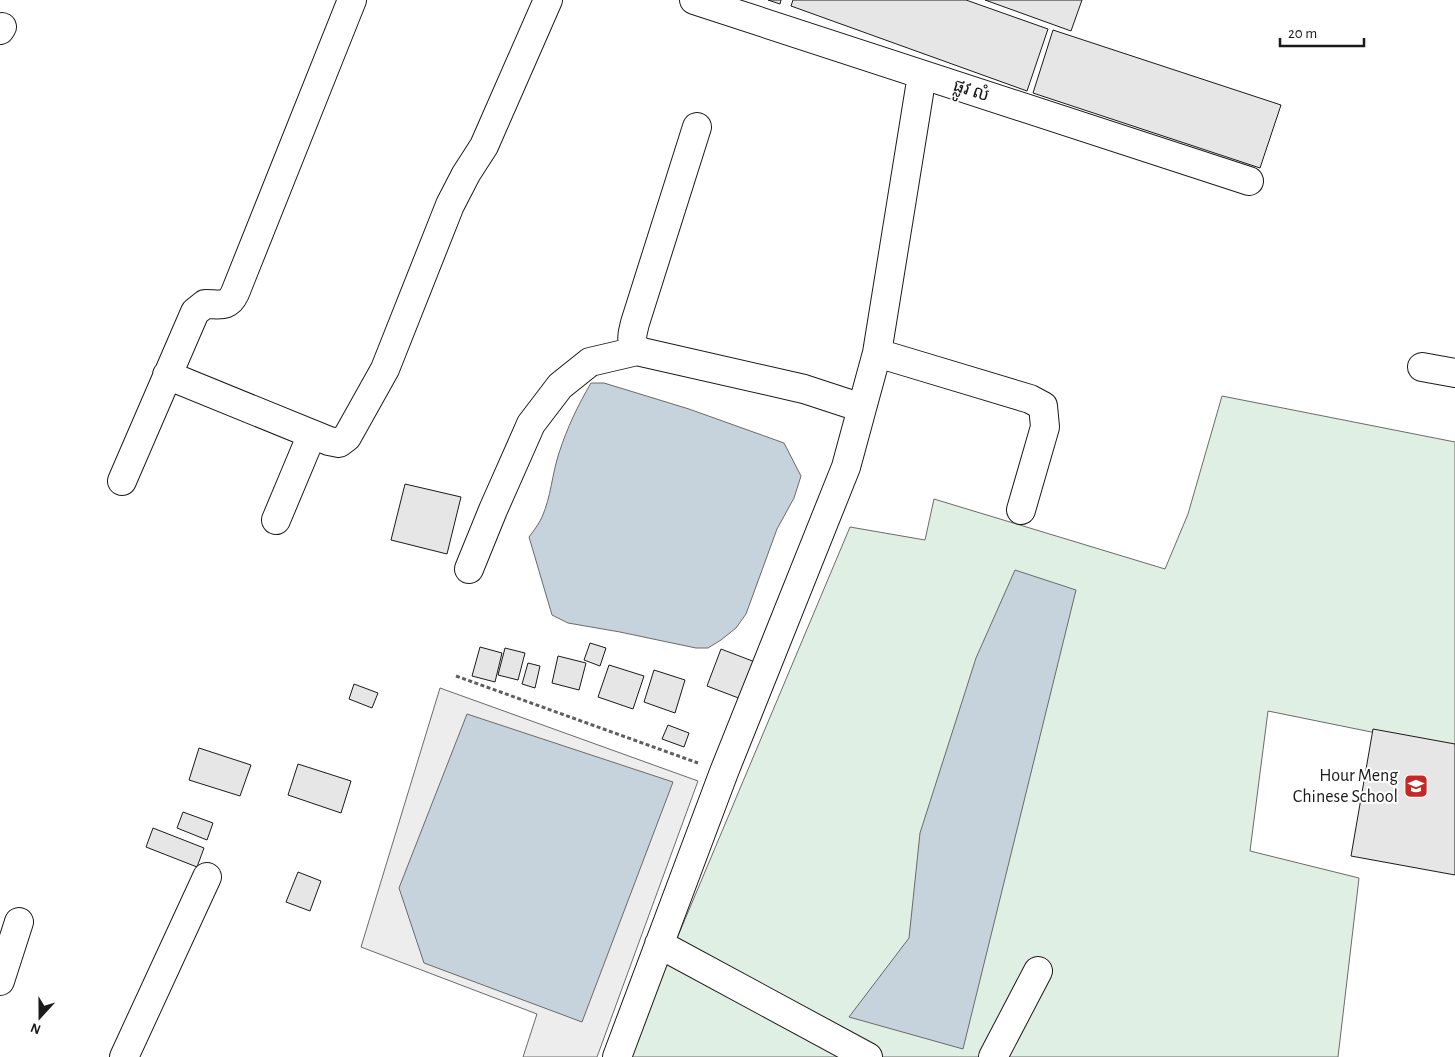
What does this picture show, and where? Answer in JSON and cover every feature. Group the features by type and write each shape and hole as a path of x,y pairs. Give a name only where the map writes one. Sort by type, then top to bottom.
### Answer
{"street":[{"path":"122,481 195,312 205,304 225,305 232,300 236,293 352,0"},
{"path":"167,375 312,434 340,443 346,437 385,369 450,205 466,174 484,146 548,0"},
{"name":"ផ្លូវ លំ","path":"694,0 1249,181"},
{"path":"617,1057 724,772 846,467 877,352 922,75"},
{"path":"637,351 632,342 633,329 697,127"},
{"path":"469,569 531,424 560,386 590,362 637,351 804,389 862,408"},
{"path":"877,352 1030,399 1043,406 1045,427 1021,510"},
{"path":"1422,367 1455,373"},
{"path":"276,520 312,434"},
{"path":"124,1057 207,877"},
{"path":"0,981 19,922"},
{"path":"660,944 868,1057"},
{"path":"993,1057 1038,971"}],"path":[{"path":"456,676 724,772"}],"green space":[{"path":"1222,396 1455,442 1455,749 1268,711 1250,851 1359,878 1338,1057 630,1057 654,993 850,527 925,540 934,499 1165,569 1188,514"}],"shaded area":[{"path":"591,383 604,383 689,409 784,443 801,476 794,498 777,529 746,614 736,628 708,648 696,648 568,623 552,615 529,537 542,517 562,444 573,417"},
{"path":"1015,570 1076,590 963,1049 849,1017 909,938 920,833 976,658"},
{"path":"440,688 698,781 597,1057 523,1057 537,1014 361,947"},
{"path":"467,714 673,782 582,1022 424,963 399,888"}],"building":[{"path":"768,0 781,0 780,4"},
{"path":"793,0 966,0 1048,29 1027,91 791,6"},
{"path":"985,0 1082,0 1071,31"},
{"path":"1053,30 1281,105 1260,168 1033,93"},
{"path":"405,484 461,497 447,554 391,540"},
{"path":"590,643 606,648 600,666 584,660"},
{"path":"480,647 502,653 495,682 472,676"},
{"path":"505,648 525,653 518,680 498,675"},
{"path":"721,649 763,665 749,702 707,686"},
{"path":"558,656 586,663 579,690 552,683"},
{"path":"528,663 540,666 535,688 522,684"},
{"path":"609,665 644,676 633,709 598,697"},
{"path":"654,670 685,680 675,713 644,702"},
{"path":"354,684 378,693 372,708 349,699"},
{"path":"668,725 689,733 684,747 662,739"},
{"path":"1373,729 1455,744 1455,875 1351,856"},
{"path":"199,748 251,765 240,796 189,780"},
{"path":"298,764 351,781 341,813 288,795"},
{"path":"183,812 213,823 207,840 177,828"},
{"path":"153,828 204,848 197,867 146,847"},
{"path":"298,872 321,881 310,911 286,902"}],"place":[{"name":"Hour Meng Chinese School","path":"1416,786"}]}
